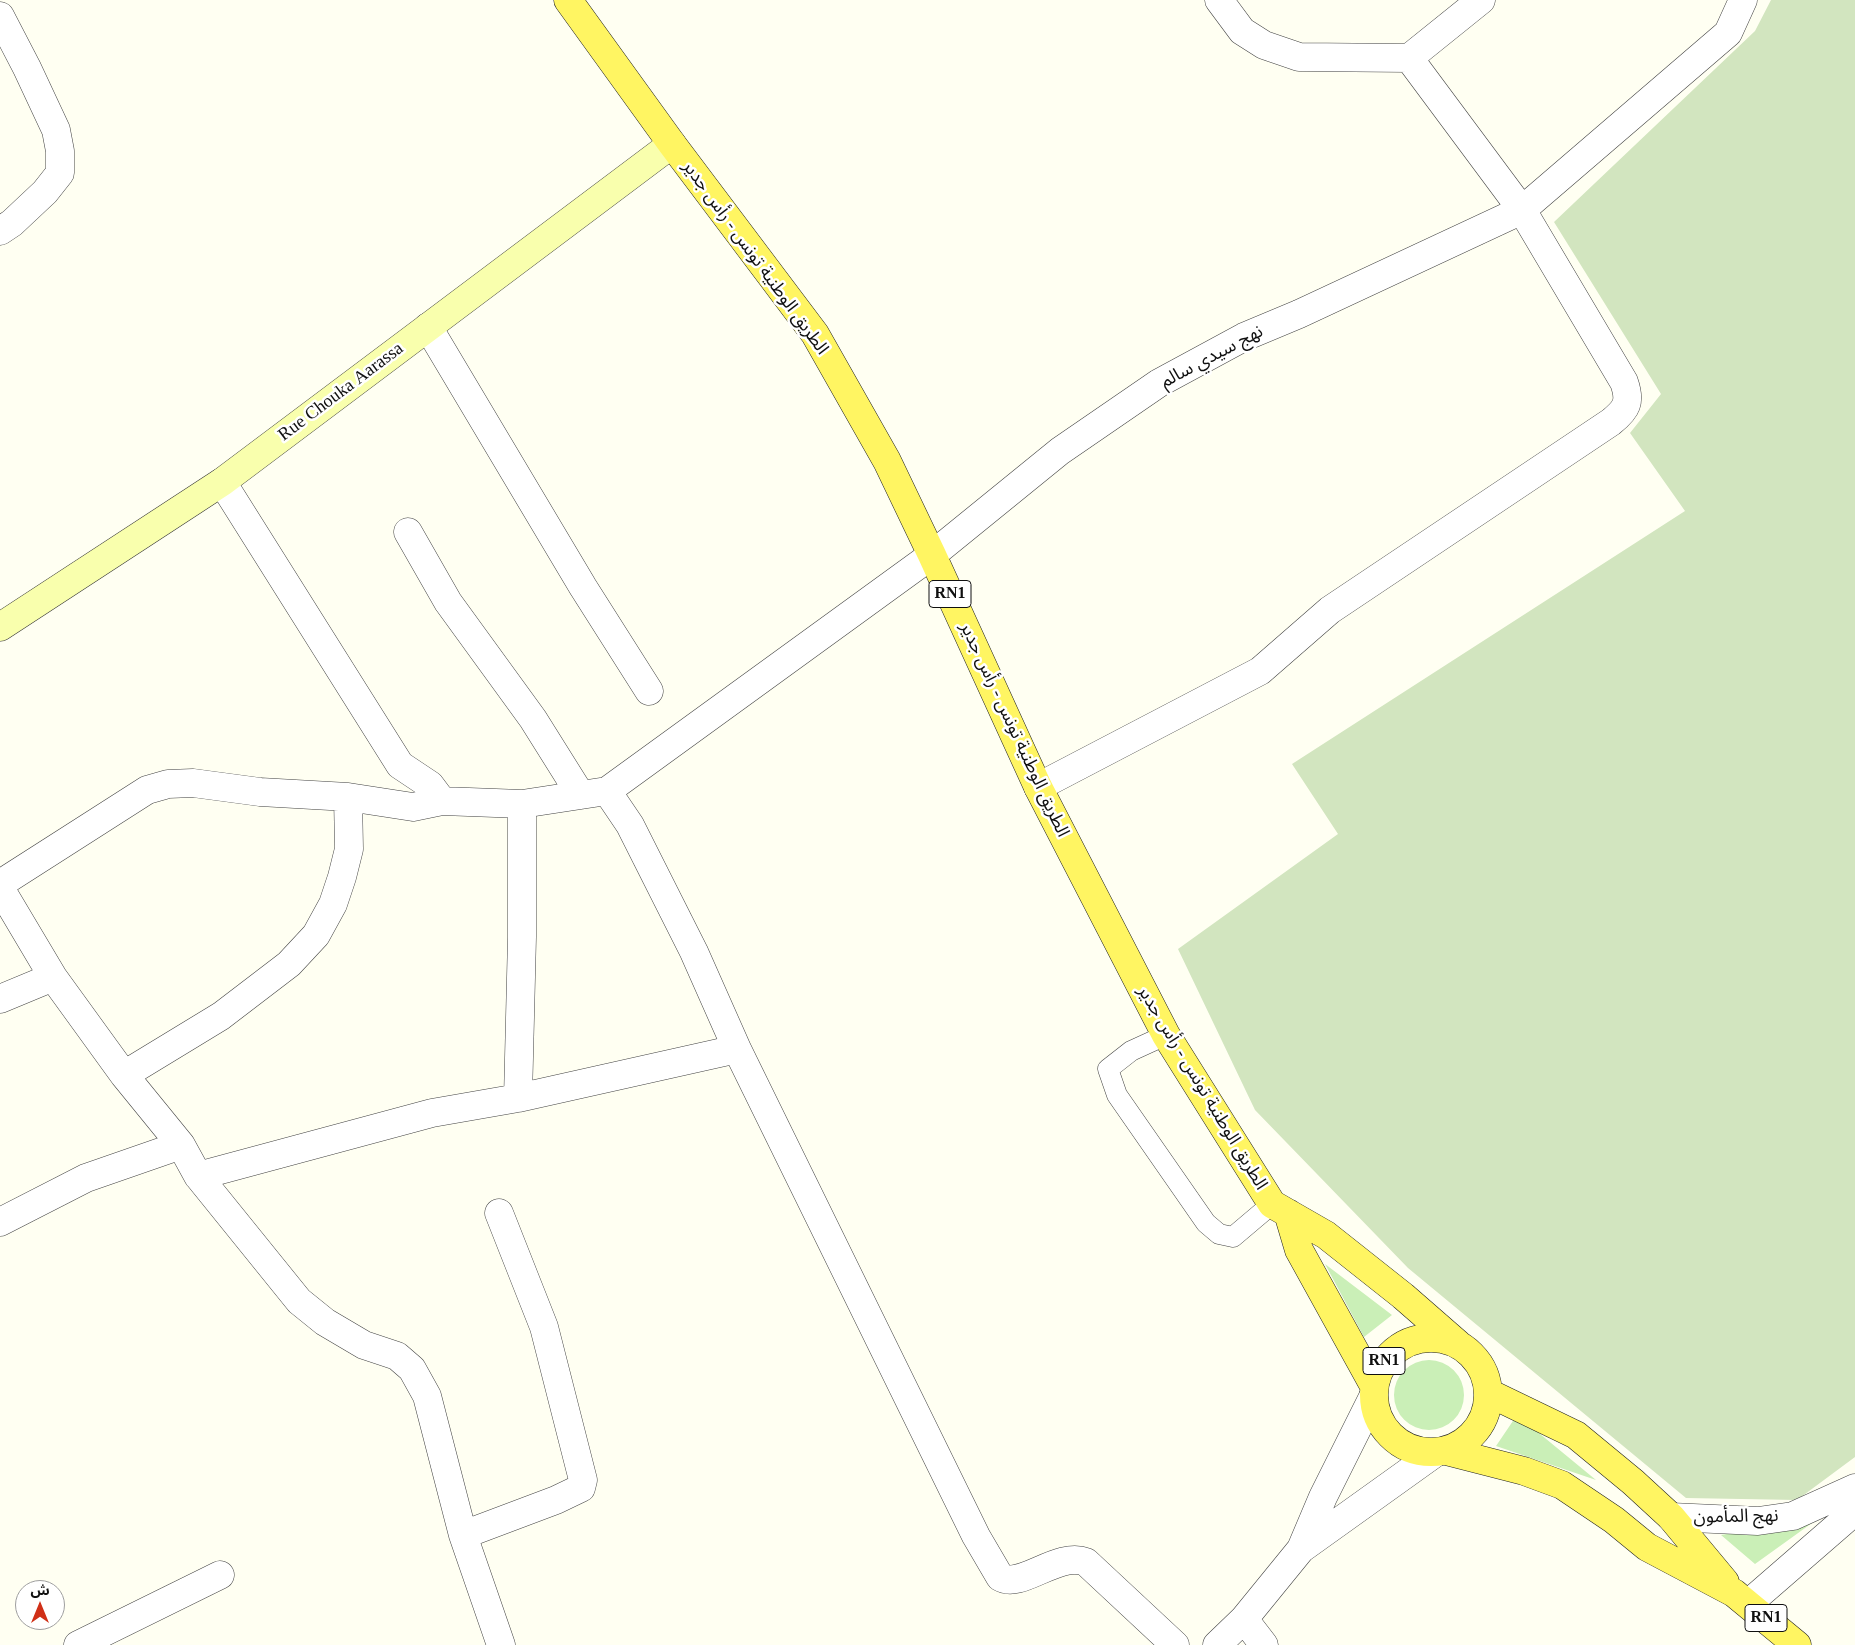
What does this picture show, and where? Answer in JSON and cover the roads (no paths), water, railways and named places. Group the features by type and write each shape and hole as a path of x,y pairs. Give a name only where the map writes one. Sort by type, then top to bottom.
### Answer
{"main road":[{"name":"الطريق الوطنية تونس - رأس جدير","path":"568,0 672,144 814,334 887,461 1038,787 1166,1035 1280,1208 1299,1250 1373,1390"},
{"name":"Rue Chouka Aarassa","path":"0,627 222,482 672,144"},
{"name":"الطريق الوطنية تونس - رأس جدير","path":"1280,1208 1326,1235 1403,1296 1458,1344"},
{"name":"RN1","path":"1742,1598 1647,1547 1614,1520 1562,1485 1524,1472 1440,1452 1416,1451 1399,1443 1385,1431 1376,1415 1373,1390 1380,1367 1391,1353 1406,1343 1423,1338 1441,1338 1458,1344 1474,1356 1484,1373 1489,1393 1576,1435 1633,1482 1671,1518 1742,1598 1797,1645"},
{"path":"1440,1452 1464,1443 1477,1429 1486,1412 1489,1393"}],"street":[{"path":"1219,0 1242,31 1264,45 1298,57 1409,58 1481,0"},
{"name":"نهج سيدي سالم","path":"607,791 932,555 1060,451 1159,383 1244,337 1298,314 1522,210 1728,33 1743,0"},
{"path":"0,16 56,130 60,151 60,173 45,192 12,223 0,231"},
{"path":"1038,787 1260,671 1330,610 1620,414 1626,406 1628,395 1624,382 1522,210 1409,58"},
{"path":"428,327 583,587 649,691"},
{"path":"222,482 400,765 430,785 442,801"},
{"path":"408,532 448,602 533,719 580,794"},
{"path":"0,884 147,790 168,784 193,783 260,792 348,797 413,807 442,801 522,804 607,791 630,825 694,952 737,1049 976,1536 1000,1577 1015,1579 1062,1561 1077,1559 1086,1562 1175,1645"},
{"path":"124,1075 221,1016 289,964 316,935 333,904 349,849 348,797"},
{"path":"518,1098 522,937 522,804"},
{"path":"0,888 53,977 124,1075 181,1145 198,1176 299,1301 325,1322 364,1344 397,1356 412,1369 426,1396 463,1535 501,1645"},
{"path":"0,999 53,977"},
{"path":"198,1176 432,1113 518,1098 737,1049"},
{"path":"0,1222 86,1178 181,1145"},
{"path":"463,1535 556,1500 580,1488 583,1480 544,1327 499,1213"},
{"path":"1301,1549 1373,1390"},
{"path":"1216,1645 1244,1619 1301,1549 1440,1452"},
{"name":"نهج المأمون","path":"1671,1518 1758,1521 1793,1516 1855,1488"},
{"path":"1742,1598 1855,1511"},
{"path":"78,1645 220,1575"},
{"path":"1244,1619 1264,1645"}],"lane":[{"path":"1166,1035 1131,1051 1108,1069 1117,1095 1206,1223 1218,1234 1233,1237 1280,1208"}]}
